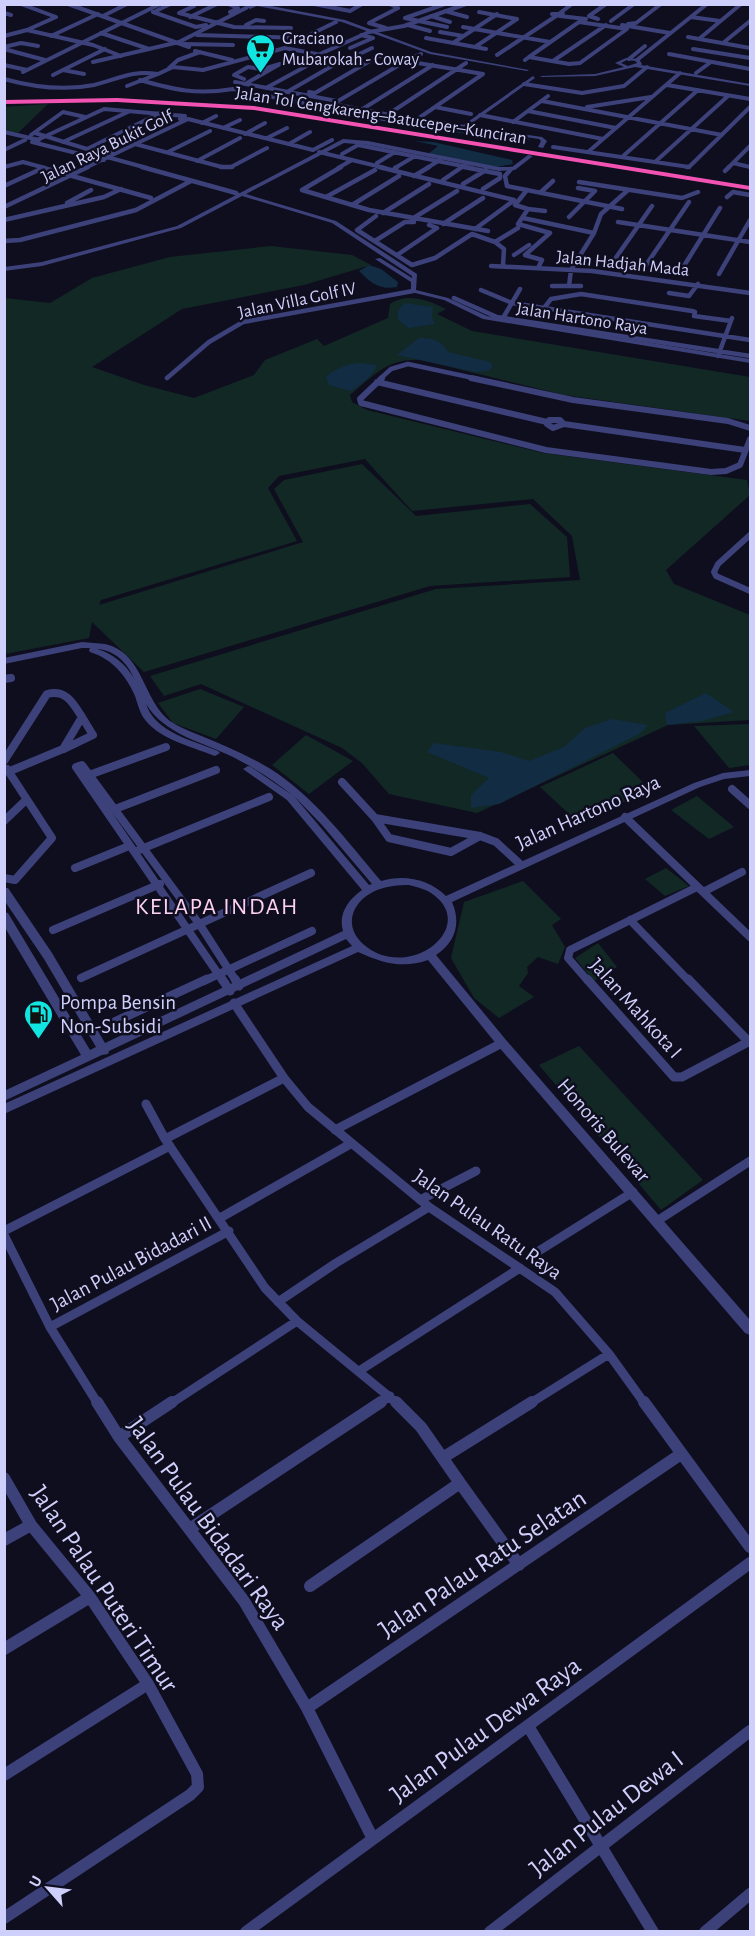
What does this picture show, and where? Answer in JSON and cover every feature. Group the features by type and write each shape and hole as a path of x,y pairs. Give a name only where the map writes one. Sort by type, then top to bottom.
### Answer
{"highway":[{"name":"Jalan Tol Cengkareng–Batuceper–Kunciran","path":"4,100 168,97 258,104 750,183"},
{"name":"Jalan Tol Cengkareng–Batuceper–Kunciran","path":"4,100 117,99 254,108 750,188"}],"street":[{"path":"4,36 27,30 56,17 21,4"},
{"path":"26,6 33,4"},
{"path":"68,4 189,47"},
{"path":"103,16 127,4"},
{"path":"11,79 78,43 160,4"},
{"path":"170,4 153,13 200,32 221,35"},
{"path":"190,17 217,4"},
{"path":"143,13 200,27 238,8 228,4"},
{"path":"314,4 351,10 362,4"},
{"path":"390,4 398,8 369,23 391,30"},
{"path":"445,4 404,19 447,27"},
{"path":"452,4 459,6"},
{"path":"320,54 371,31 391,30 466,4"},
{"path":"497,54 572,4"},
{"path":"606,4 589,17 634,24 661,4"},
{"path":"611,21 634,4"},
{"path":"621,65 618,61 629,59 698,4"},
{"path":"542,73 595,75 636,64 707,4"},
{"path":"699,39 741,4"},
{"path":"113,5 121,8"},
{"path":"207,9 192,5 179,13 210,22 242,27 291,28 274,37"},
{"path":"181,43 244,6 258,6 322,17 371,31 426,52 524,72 533,77"},
{"path":"258,6 371,31 422,54 524,72"},
{"path":"322,17 337,8"},
{"path":"444,11 467,17"},
{"path":"475,47 517,19 479,12"},
{"path":"4,13 11,15"},
{"path":"418,13 450,22"},
{"path":"50,37 98,14"},
{"path":"559,14 672,32"},
{"path":"453,43 497,15"},
{"path":"693,16 722,20"},
{"path":"242,27 256,20 264,21 252,27"},
{"path":"78,43 121,22"},
{"path":"195,34 308,37 336,22"},
{"path":"579,22 627,29 582,62 569,64 527,58 550,42 579,22"},
{"path":"723,43 749,24"},
{"path":"408,25 430,31"},
{"path":"553,62 606,25"},
{"path":"463,27 550,42"},
{"path":"27,30 122,56"},
{"path":"440,32 463,36"},
{"path":"101,33 150,50"},
{"path":"350,48 373,38 360,35"},
{"path":"688,37 749,46"},
{"path":"426,38 486,49"},
{"path":"4,48 21,43 38,46 18,54"},
{"path":"93,62 181,43 233,45"},
{"path":"683,57 698,45"},
{"path":"4,48 18,54 45,60"},
{"path":"170,68 203,70 285,48 348,60 372,48"},
{"path":"53,75 102,49"},
{"path":"693,49 750,58"},
{"path":"127,86 158,74 170,68 178,60 196,52 268,70"},
{"path":"235,82 316,95 381,55 406,60 422,54"},
{"path":"669,54 750,69"},
{"path":"629,59 647,68 750,84"},
{"path":"82,60 106,65"},
{"path":"405,61 457,69 483,74 416,120 333,104 405,61"},
{"path":"699,73 711,62"},
{"path":"266,88 312,63 332,66 287,92"},
{"path":"387,115 466,63"},
{"path":"245,84 280,64 263,69"},
{"path":"466,125 542,73 580,74 636,64 699,73 750,84"},
{"path":"244,65 234,75 250,80"},
{"path":"361,110 433,65"},
{"path":"4,67 25,71"},
{"path":"524,84 585,92 624,86 647,68"},
{"path":"466,125 463,120 524,72 533,69"},
{"path":"63,70 84,74"},
{"path":"4,79 40,87 73,87 90,85 132,70 158,74"},
{"path":"322,72 343,77"},
{"path":"588,152 680,73"},
{"path":"100,75 111,78"},
{"path":"140,80 178,92 209,93 233,89 414,125 436,122 466,125 540,138 544,141 541,147"},
{"path":"667,85 750,99"},
{"path":"73,87 87,92"},
{"path":"294,89 337,101"},
{"path":"622,157 698,90"},
{"path":"513,122 548,96"},
{"path":"580,108 653,96"},
{"path":"655,162 728,96"},
{"path":"542,101 722,135"},
{"path":"435,107 471,114"},
{"path":"553,147 689,166 750,107"},
{"path":"35,133 44,136 63,142 87,149 111,153 184,116 104,109 44,136 35,141"},
{"path":"63,142 132,110"},
{"path":"528,111 616,128"},
{"path":"4,150 35,133 63,112 85,117"},
{"path":"87,149 161,113"},
{"path":"202,123 216,116"},
{"path":"480,116 603,139"},
{"path":"223,128 240,120"},
{"name":"Jalan Raya Bukit Golf","path":"4,209 186,122 202,123"},
{"path":"202,123 503,194 508,195 513,191"},
{"path":"245,134 265,123"},
{"path":"267,138 287,128"},
{"path":"168,152 210,131"},
{"path":"290,144 310,132"},
{"path":"4,133 334,222 414,265 431,260 471,234 495,242 504,252 515,257 533,260"},
{"path":"197,161 240,138"},
{"path":"4,268 42,264 166,232 335,141 354,141 491,168 511,169"},
{"path":"138,144 197,161 228,167 267,148"},
{"path":"475,229 513,200 342,154 358,145 499,173 500,178 483,189"},
{"path":"725,171 750,146"},
{"path":"358,158 376,148"},
{"path":"376,163 395,152"},
{"path":"395,168 415,156"},
{"path":"530,156 511,169 505,176 505,184 622,209"},
{"path":"352,160 303,190 383,213 488,231"},
{"path":"416,174 440,160"},
{"path":"4,167 18,162 154,198"},
{"path":"733,163 750,166"},
{"path":"443,180 465,165"},
{"path":"4,186 43,168"},
{"path":"326,197 375,170"},
{"path":"463,184 486,170"},
{"path":"352,205 399,176"},
{"path":"541,192 553,181"},
{"path":"4,240 20,240 125,213 186,182"},
{"path":"383,213 429,184"},
{"path":"569,217 594,191 578,185 633,189 682,198 698,192"},
{"path":"4,220 54,210 109,195 121,189"},
{"path":"54,210 91,190"},
{"path":"526,190 515,205 528,209 545,210"},
{"path":"569,286 571,270 594,233 601,214 627,190"},
{"path":"412,219 456,191"},
{"path":"727,197 731,192 750,195"},
{"path":"545,203 551,194"},
{"path":"236,195 332,226 413,281"},
{"path":"443,224 483,198"},
{"path":"646,265 689,202"},
{"path":"615,259 652,206"},
{"path":"682,269 720,208"},
{"path":"528,209 518,225 550,233 525,255 541,259"},
{"path":"376,216 357,229 415,275 413,291"},
{"path":"523,218 594,233"},
{"path":"719,274 750,220"},
{"path":"362,247 408,222 437,227 397,255"},
{"path":"618,222 749,242"},
{"path":"495,242 518,228"},
{"path":"504,252 504,262 515,257 539,237"},
{"path":"538,268 541,259 547,253"},
{"path":"396,262 405,260"},
{"name":"Jalan Hadjah Mada","path":"491,266 571,270 750,292"},
{"path":"669,293 689,296 698,284"},
{"path":"552,286 581,286"},
{"path":"502,318 520,289"},
{"path":"481,290 512,303 750,340"},
{"name":"Jalan Hartono Raya","path":"413,291 446,299 491,320 719,354 750,362"},
{"name":"Jalan Villa Golf IV","path":"167,378 209,342 243,322 413,291"},
{"path":"544,308 549,300 565,296 694,316 732,319 719,354"},
{"path":"454,298 502,318 719,354 750,356"},
{"path":"377,382 548,422 558,420 564,424 749,445 737,467 711,472 546,450 361,403 362,396 377,382 391,369 408,364 573,400 728,421 750,428"},
{"path":"750,535 718,564 714,572 716,576 750,591"},
{"path":"4,661 82,645 95,644 117,651 134,668 159,717 168,724 231,752 278,780 318,814 378,884"},
{"path":"4,668 87,650 110,656 118,663 133,685 146,714 155,725 249,770 290,798 367,889"},
{"path":"4,761 47,694 62,692 66,694 93,735 63,749 7,769 51,835 51,842 15,880 4,878"},
{"path":"63,749 82,717"},
{"path":"89,775 166,747"},
{"path":"223,972 200,925 166,882 144,848 110,812 75,767 82,765 89,775 110,812 131,849 188,929 235,988"},
{"path":"110,812 216,770"},
{"name":"Jalan Hartono Raya","path":"446,900 520,864 709,780 750,773"},
{"path":"342,782 375,818 389,838 443,851 457,851 480,836"},
{"path":"732,789 750,805"},
{"path":"75,868 131,849 144,848 269,797"},
{"path":"4,820 26,800"},
{"path":"625,817 750,937"},
{"path":"375,818 480,836 496,842 520,864"},
{"name":"Jalan Mahkota I","path":"742,872 630,920 570,950 568,958 668,1073 682,1077 750,1042"},
{"path":"81,978 311,873"},
{"path":"410,881 431,888 446,900 454,919 453,930 441,948 430,955 401,961 371,955 359,947 349,933 347,917 349,909 367,889 378,884 410,881"},
{"path":"54,930 166,882"},
{"path":"4,891 48,956 104,1051"},
{"path":"4,916 88,1057"},
{"path":"630,920 750,1042"},
{"path":"110,1024 312,931"},
{"path":"4,1096 104,1051 349,933"},
{"path":"4,1109 359,947"},
{"name":"Honoris Bulevar","path":"430,955 502,1043 750,1329"},
{"name":"Jalan Pulau Ratu Raya","path":"234,1003 284,1078 308,1107 429,1207 555,1292 609,1354 750,1547"},
{"path":"335,1130 502,1043"},
{"path":"4,1233 284,1078"},
{"path":"146,1104 168,1142 265,1288 297,1321 390,1396 421,1427 519,1565"},
{"path":"220,1218 352,1143"},
{"path":"657,1221 750,1161"},
{"path":"420,1200 476,1171"},
{"path":"534,1254 633,1192"},
{"path":"278,1302 336,1263 429,1207"},
{"name":"Jalan Pulau Bidadari II","path":"50,1327 229,1231"},
{"name":"Jalan Pulau Bidadari Raya","path":"4,1233 50,1327 119,1437 243,1601 307,1708 373,1839"},
{"path":"359,1371 520,1268"},
{"path":"119,1437 297,1321"},
{"path":"444,1457 609,1354"},
{"path":"190,1528 390,1396"},
{"name":"Jalan Palau Ratu Selatan","path":"307,1708 681,1454"},
{"name":"Jalan Palau Puteri Timur","path":"4,1478 30,1525 90,1597 148,1684 197,1774 198,1787 190,1796 4,1918"},
{"path":"310,1586 460,1483"},
{"path":"4,1540 30,1525"},
{"name":"Jalan Pulau Dewa Raya","path":"246,1932 750,1563"},
{"path":"4,1649 90,1597"},
{"path":"4,1774 148,1684"},
{"path":"528,1726 653,1932"},
{"name":"Jalan Pulau Dewa I","path":"490,1932 750,1731"},
{"path":"705,1932 750,1894"}],"green space":[{"path":"48,104 18,133 5,131 4,107"},
{"path":"271,246 352,255 371,265 304,285 182,309 92,367 144,385 194,398 254,375 265,360 317,339 324,346 388,318 390,304 404,298 411,298 425,300 446,309 437,314 472,331 750,377 750,421 564,395 422,360 410,360 391,365 375,374 350,395 352,402 367,410 543,453 747,480 750,495 666,570 674,584 750,615 750,720 668,725 477,813 389,794 362,763 342,748 201,684 164,696 150,676 436,589 580,580 572,536 533,499 412,511 365,459 279,476 268,488 297,541 101,600 99,605 303,542 274,489 284,480 362,464 416,516 530,504 567,537 570,577 430,586 144,672 92,622 89,638 5,654 5,298 50,303 92,278 170,257"},
{"path":"200,689 244,707 216,739 173,723 158,703"},
{"path":"750,724 750,765 729,768 694,726"},
{"path":"306,735 353,761 309,794 272,765"},
{"path":"613,753 650,789 580,824 540,787"},
{"path":"697,796 734,827 709,839 671,810"},
{"path":"666,868 689,886 665,896 645,879"},
{"path":"523,881 561,919 552,925 565,947 558,964 538,957 527,967 528,973 519,986 534,997 499,1018 474,998 451,958 464,902"},
{"path":"598,943 617,967 594,981 575,958"},
{"path":"579,1046 703,1180 661,1210 539,1065"}],"water":[{"path":"434,123 525,137 530,140 450,132 425,125"},
{"path":"415,141 433,142 512,160 513,164 497,167 427,155 438,146"},
{"path":"369,265 381,269 398,282 397,287 376,285 367,279 359,271"},
{"path":"404,303 433,307 432,318 435,324 409,328 398,320 398,311"},
{"path":"419,338 436,341 448,352 490,362 493,367 488,371 475,372 397,355"},
{"path":"360,363 377,365 359,386 351,391 329,385 326,377 330,374 342,367"},
{"path":"706,693 734,712 702,721 667,725 665,713"},
{"path":"612,719 648,725 639,734 499,804 471,808 471,795 489,778 427,752 434,743 501,752 529,761 564,747 585,728"}],"place":[{"name":"Graciano Mubarokah - Coway","path":"261,74"},
{"name":"Pompa Bensin Non-Subsidi","path":"39,1040"}],"district":[{"name":"KELAPA INDAH","path":"217,906"}]}
